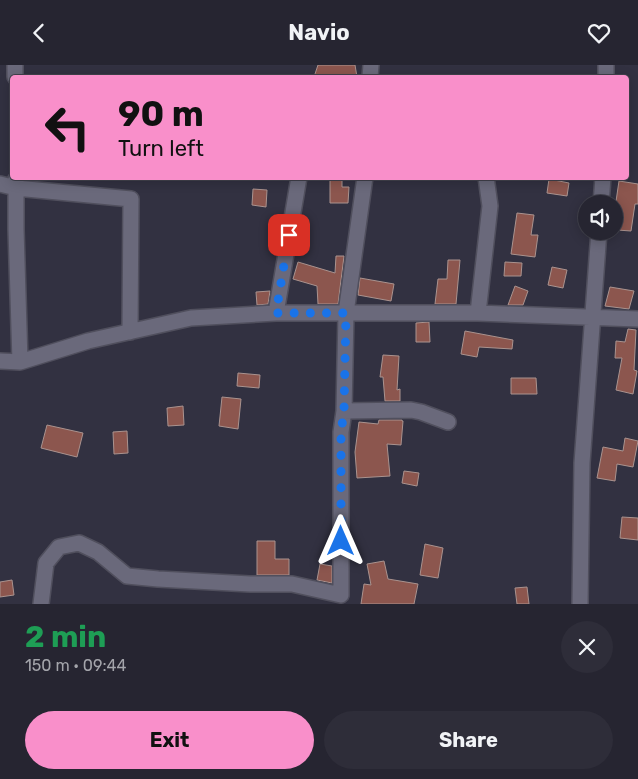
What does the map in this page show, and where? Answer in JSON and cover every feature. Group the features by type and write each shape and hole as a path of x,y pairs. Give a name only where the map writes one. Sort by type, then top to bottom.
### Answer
{"street":[{"path":"276,313 298,180"},
{"path":"40,604 46,563 59,547 80,543 98,552 127,576 250,584 292,584 341,599 341,432 344,411 346,313 365,180"},
{"path":"478,313 490,206 486,180"},
{"path":"602,195 603,180"},
{"path":"0,185 16,183 131,199 130,332"},
{"path":"16,183 20,361"},
{"path":"580,604 582,463 598,240"},
{"path":"0,361 20,361 88,341 191,318 276,313 478,313 638,319"},
{"path":"344,411 411,410 448,423"}],"building":[{"path":"318,65 355,65 357,75 315,75"},
{"path":"330,180 342,180 342,187 349,187 348,203 330,203"},
{"path":"549,180 569,183 567,196 547,193"},
{"path":"619,181 638,184 638,204 635,204 631,231 623,230 623,195 617,195"},
{"path":"253,189 267,190 266,207 252,205"},
{"path":"517,213 534,215 531,235 538,235 535,257 511,254"},
{"path":"336,256 344,256 338,304 318,304 317,286 293,279 298,262 335,273"},
{"path":"448,260 460,260 456,304 435,304 438,279 447,279"},
{"path":"505,262 522,263 521,276 504,276"},
{"path":"552,267 567,270 563,288 548,285"},
{"path":"360,278 394,284 391,301 358,295"},
{"path":"515,286 528,291 523,305 508,305"},
{"path":"610,287 634,291 629,309 605,306"},
{"path":"270,291 268,304 257,305 256,292"},
{"path":"429,322 430,342 416,342 416,323"},
{"path":"628,329 636,330 634,370 637,371 633,394 616,390 622,358 615,358 616,341 625,342"},
{"path":"465,331 513,340 512,349 479,347 477,357 461,354"},
{"path":"383,355 399,356 397,390 400,389 400,401 385,401 383,377 380,377"},
{"path":"238,373 260,375 259,388 237,386"},
{"path":"511,378 536,378 537,394 511,394"},
{"path":"222,397 241,399 238,429 219,426"},
{"path":"183,406 184,425 168,426 167,408"},
{"path":"379,420 403,421 401,445 387,444 390,476 357,478 355,452 359,422 378,424"},
{"path":"47,425 83,433 77,457 41,448"},
{"path":"127,431 128,453 114,454 113,432"},
{"path":"625,438 638,441 633,467 617,464 615,481 597,478 603,447 623,451"},
{"path":"404,471 419,473 417,486 402,483"},
{"path":"622,517 638,518 638,540 620,538"},
{"path":"257,541 275,541 275,559 289,559 289,575 257,575"},
{"path":"425,544 443,548 438,578 420,575"},
{"path":"384,561 388,579 418,584 414,604 361,604 364,584 371,585 367,564"},
{"path":"320,564 332,566 332,583 317,580"},
{"path":"12,580 14,595 0,597 0,582"},
{"path":"527,587 529,604 517,604 515,588"}],"route":[{"path":"289,235 276,313 346,313 344,411 341,432 341,541"}]}
